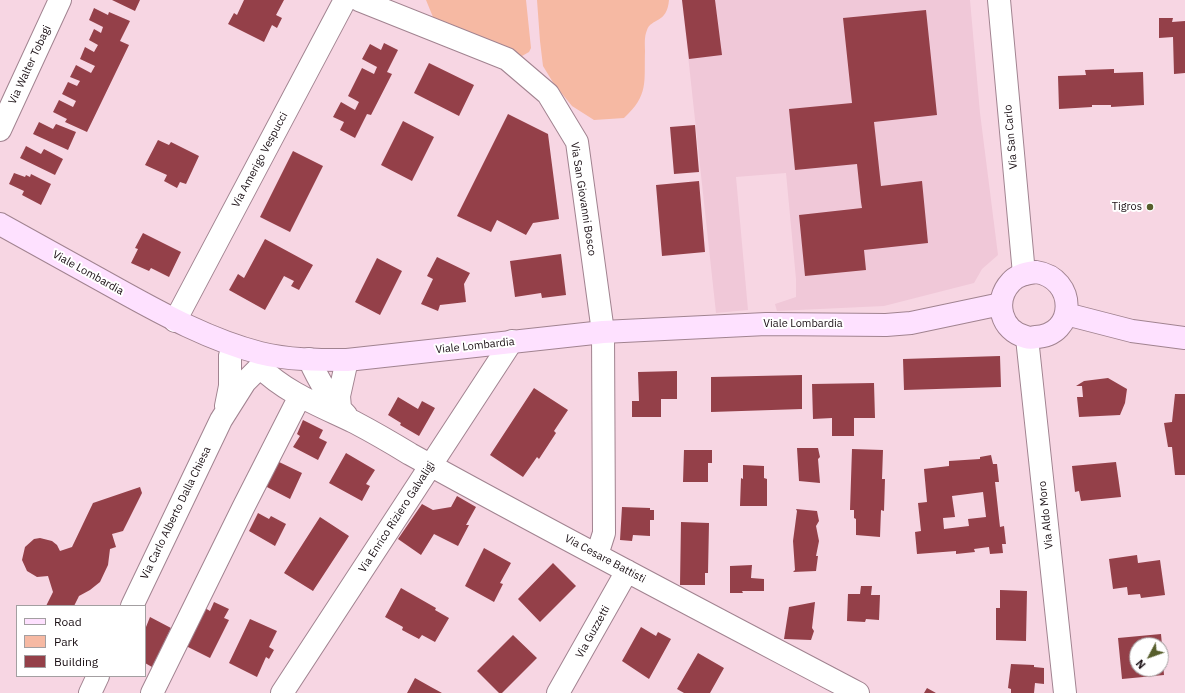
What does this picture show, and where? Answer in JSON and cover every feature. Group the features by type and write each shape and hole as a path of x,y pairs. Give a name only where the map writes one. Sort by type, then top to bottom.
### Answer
{"street":[{"name":"Via Walter Tobagi","path":"0,130 60,0"},
{"name":"Via Amerigo Vespucci","path":"175,321 344,0"},
{"name":"Via San Giovanni Bosco","path":"359,0 507,59 548,94 576,142 603,332"},
{"name":"Via San Carlo","path":"999,0 1024,274"},
{"name":"Viale Lombardia","path":"0,224 175,321 230,356 260,367 289,370 311,363 603,332 766,324 886,325 911,323 1001,304"},
{"path":"1036,272 1042,273 1055,279 1064,290 1067,302 1066,314 1061,325 1056,331 1044,337 1027,338 1017,334 1009,327 1001,314 1003,294 1011,281 1024,274 1036,272"},
{"path":"1066,314 1132,331 1185,338"},
{"name":"Viale Lombardia","path":"175,321 208,335 260,353 282,356 311,363"},
{"path":"597,555 604,533 603,332"},
{"name":"Via Aldo Moro","path":"1027,338 1065,693"},
{"name":"Via Enrico Riziero Galvaligi","path":"282,693 512,342"},
{"name":"Via Carlo Alberto Dalla Chiesa","path":"132,605 220,420 228,398 230,386 230,356"},
{"path":"347,360 340,396 347,415"},
{"name":"Via Cesare Battisti","path":"311,363 327,394 347,415"},
{"name":"Via Carlo Alberto Dalla Chiesa","path":"220,420 245,382 260,367"},
{"name":"Via Cesare Battisti","path":"260,367 282,386 300,396 347,415 432,466 858,693"},
{"path":"152,693 300,396"},
{"name":"Via Guzzetti","path":"558,693 627,571"},
{"path":"90,693 98,677"}],"shaded area":[{"path":"682,0 970,0 980,113 998,255 982,269 974,283 884,306 777,311 775,304 796,297 796,279 786,173 736,177 748,310 716,313"}],"green space":[{"path":"426,0 526,0 531,48 529,52 522,56 518,55 435,22"},
{"path":"537,0 669,0 668,8 665,13 659,20 649,26 645,35 644,88 638,102 624,118 594,120 572,106 554,84 543,66"}],"building":[{"path":"112,0 140,0 135,11"},
{"path":"244,0 284,0 276,15 282,18 277,28 272,25 264,42 228,24 234,13 237,15"},
{"path":"682,0 715,0 722,55 689,59"},
{"path":"94,8 108,15 109,12 130,21 120,41 129,45 87,132 65,122 67,119 53,112 59,100 73,107 76,101 62,94 68,82 77,86 80,81 70,77 76,65 91,73 95,66 80,59 85,47 94,52 98,45 89,40 94,29 101,33 103,27 89,20"},
{"path":"926,10 937,115 874,122 881,186 922,181 928,243 864,250 866,270 805,276 799,215 862,208 857,164 795,170 789,109 852,103 843,18"},
{"path":"1159,18 1173,18 1172,22 1185,21 1185,73 1174,74 1173,37 1159,38"},
{"path":"384,43 398,50 387,72 392,74 371,115 367,114 355,138 340,130 344,122 333,117 341,102 355,110 359,102 348,96 362,68 374,74 377,67 362,59 370,44 381,50"},
{"path":"429,63 474,85 459,116 414,93"},
{"path":"1114,69 1114,73 1143,72 1144,105 1111,107 1111,105 1092,105 1092,107 1059,109 1058,76 1086,75 1085,70"},
{"path":"508,114 548,134 559,219 533,223 526,235 497,220 491,232 457,216"},
{"path":"403,121 434,137 412,181 381,165"},
{"path":"39,122 53,129 56,124 76,132 68,150 33,134"},
{"path":"695,125 699,172 674,174 670,127"},
{"path":"158,140 169,145 171,142 199,156 186,184 180,182 177,188 164,181 167,175 145,165"},
{"path":"26,146 41,154 44,149 63,159 55,175 20,158"},
{"path":"293,151 323,166 290,232 260,217"},
{"path":"14,173 25,177 26,175 30,177 31,174 51,184 41,205 22,195 24,191 9,184"},
{"path":"699,181 705,252 662,256 656,185"},
{"path":"143,233 181,252 169,277 151,268 149,271 131,263 138,249 135,248"},
{"path":"265,239 313,265 299,290 291,286 294,281 284,276 265,310 229,290 238,274 244,278"},
{"path":"561,254 566,295 542,298 541,293 515,297 510,261"},
{"path":"437,257 470,273 464,284 466,302 440,305 438,311 421,304 433,279 427,276"},
{"path":"377,258 402,271 380,315 355,302"},
{"path":"1000,356 1001,387 904,390 903,359"},
{"path":"677,371 677,399 661,399 661,417 632,417 632,401 639,401 638,372"},
{"path":"802,375 802,409 711,412 711,377"},
{"path":"1108,378 1127,389 1125,403 1120,415 1079,417 1077,397 1083,397 1082,386 1076,386 1084,381"},
{"path":"874,383 875,418 854,418 854,436 832,436 832,418 813,419 812,384"},
{"path":"534,388 568,410 554,431 556,433 539,459 537,457 523,477 490,455"},
{"path":"1175,394 1185,394 1185,475 1175,475 1172,447 1168,447 1164,423 1172,422"},
{"path":"398,397 418,409 422,401 435,408 419,436 400,425 401,423 388,415"},
{"path":"303,420 323,430 319,438 327,442 318,460 293,447 300,436 297,434"},
{"path":"797,448 818,448 820,457 818,459 820,483 799,481"},
{"path":"852,449 883,450 882,479 885,479 884,511 881,510 880,537 856,535 856,519 854,518 854,510 850,510"},
{"path":"684,450 712,450 712,463 708,463 708,482 683,482"},
{"path":"346,453 375,470 366,484 370,486 362,501 329,483"},
{"path":"991,455 993,464 997,464 999,482 995,482 1000,527 1004,526 1006,544 1002,544 1003,553 990,554 989,547 974,549 975,552 956,554 956,551 917,554 915,532 921,531 918,503 927,502 924,469 949,466 949,461 980,459 980,457","holes":["983,492 986,517 968,519 969,526 944,529 943,518 955,517 952,496"]},
{"path":"277,461 302,473 290,499 265,486"},
{"path":"1116,462 1121,497 1081,501 1079,491 1075,492 1072,466"},
{"path":"743,465 764,466 764,478 767,479 767,506 740,506"},
{"path":"140,487 142,493 123,531 112,534 116,547 110,549 108,565 100,582 79,596 74,605 46,605 53,592 48,576 37,577 27,571 22,560 25,547 34,539 40,538 52,541 57,545 60,551 72,547 93,503"},
{"path":"457,496 476,507 466,525 469,525 458,546 434,534 421,555 398,539 422,504 433,510 451,507"},
{"path":"622,507 650,508 650,510 654,510 654,520 650,520 650,536 633,535 632,541 620,540"},
{"path":"796,509 817,511 819,521 816,526 819,541 816,556 818,556 816,571 793,572 795,570 793,541"},
{"path":"258,513 269,519 271,516 286,524 275,546 249,531"},
{"path":"320,517 349,536 313,591 284,573"},
{"path":"681,522 709,523 708,573 705,573 705,585 680,585"},
{"path":"484,548 511,563 500,583 503,584 494,602 465,586"},
{"path":"1137,555 1138,563 1160,560 1165,595 1141,598 1140,594 1128,595 1127,587 1113,589 1109,559"},
{"path":"553,563 576,586 540,622 518,599"},
{"path":"752,565 751,578 764,579 764,591 742,591 743,593 730,593 730,566"},
{"path":"861,586 872,586 871,595 880,595 879,620 866,619 865,622 847,621 848,594 860,594"},
{"path":"401,588 436,608 435,610 449,618 435,642 422,635 419,639 402,630 403,627 385,617"},
{"path":"1000,590 1027,591 1026,641 996,640 996,608 1000,608"},
{"path":"214,602 229,609 224,618 229,620 210,658 186,646 205,608 210,611"},
{"path":"815,602 812,628 814,631 811,640 784,639 789,607"},
{"path":"150,617 171,628 152,667 146,664 146,627"},
{"path":"250,619 277,631 269,647 274,650 269,659 266,657 257,677 229,663"},
{"path":"641,627 656,636 658,632 671,639 649,679 622,661"},
{"path":"1161,634 1161,637 1129,637 1129,677 1143,677 1122,679 1118,638"},
{"path":"513,635 537,658 502,693 499,693 477,671"},
{"path":"698,653 724,668 710,693 684,693 677,689"},
{"path":"1011,664 1034,665 1034,667 1044,668 1044,684 1035,683 1034,693 1011,693 1011,689 1008,688"},
{"path":"415,678 431,687 442,693 407,693"},
{"path":"927,688 936,693 924,693"}],"place":[{"name":"Tigros","path":"1150,207"}]}
